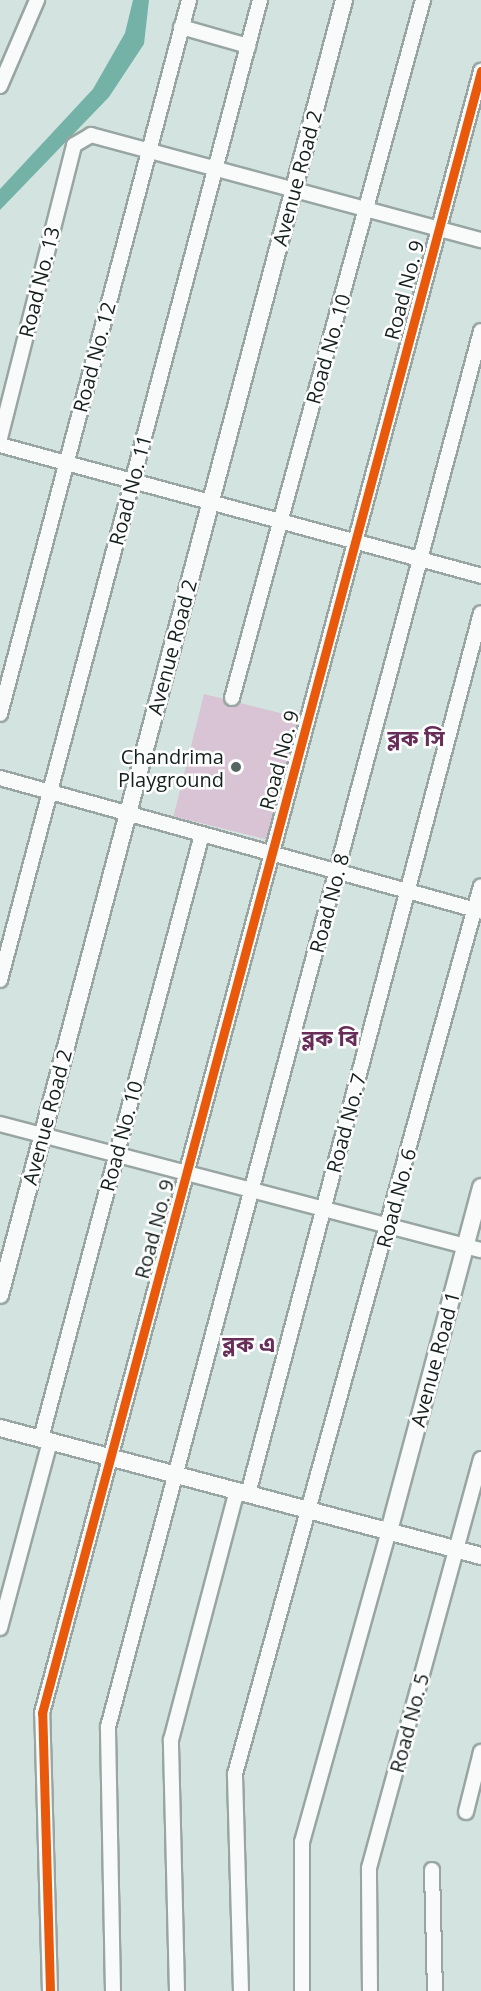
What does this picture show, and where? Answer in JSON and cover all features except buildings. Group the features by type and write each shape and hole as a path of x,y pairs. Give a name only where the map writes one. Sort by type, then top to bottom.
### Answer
{"street":[{"path":"0,86 37,0"},
{"name":"Road No. 12","path":"0,714 189,0"},
{"name":"Road No. 11","path":"0,980 260,0"},
{"name":"Avenue Road 2","path":"0,1294 344,0"},
{"name":"Road No. 10","path":"232,698 423,0"},
{"path":"182,27 248,46"},
{"name":"Road No. 9","path":"50,1991 42,1713 481,71"},
{"name":"Road No. 13","path":"0,438 74,145 91,135 149,151"},
{"path":"149,151 481,240"},
{"name":"Road No. 8","path":"113,1991 108,1727 481,332"},
{"path":"0,445 481,576"},
{"name":"Road No. 7","path":"177,1991 171,1740 324,1209 481,613"},
{"path":"0,778 478,910"},
{"name":"Road No. 10","path":"0,1628 116,1154 202,834"},
{"name":"Road No. 6","path":"241,1991 235,1774 478,910 481,886"},
{"path":"0,1124 473,1248"},
{"name":"Avenue Road 1","path":"389,1531 473,1248 481,1187"},
{"path":"0,1428 481,1556"},
{"name":"Road No. 5","path":"370,1991 369,1868 481,1459"},
{"path":"302,1991 302,1842 389,1531"},
{"path":"466,1812 481,1752"},
{"path":"432,1870 435,1991"}],"shaded area":[{"path":"133,0 149,0 144,44 109,97 0,210 0,189 93,89 125,33"},
{"name":"Chandrima Playground","path":"204,694 298,717 268,840 174,816"}],"cycle path":[{"path":"50,1991 42,1713 481,71"}],"place":[{"name":"Chandrima Playground","path":"236,767"}],"district":[{"name":"ব্লক সি","path":"416,738"},
{"name":"ব্লক বি","path":"330,1038"},
{"name":"ব্লক এ","path":"249,1344"}]}
